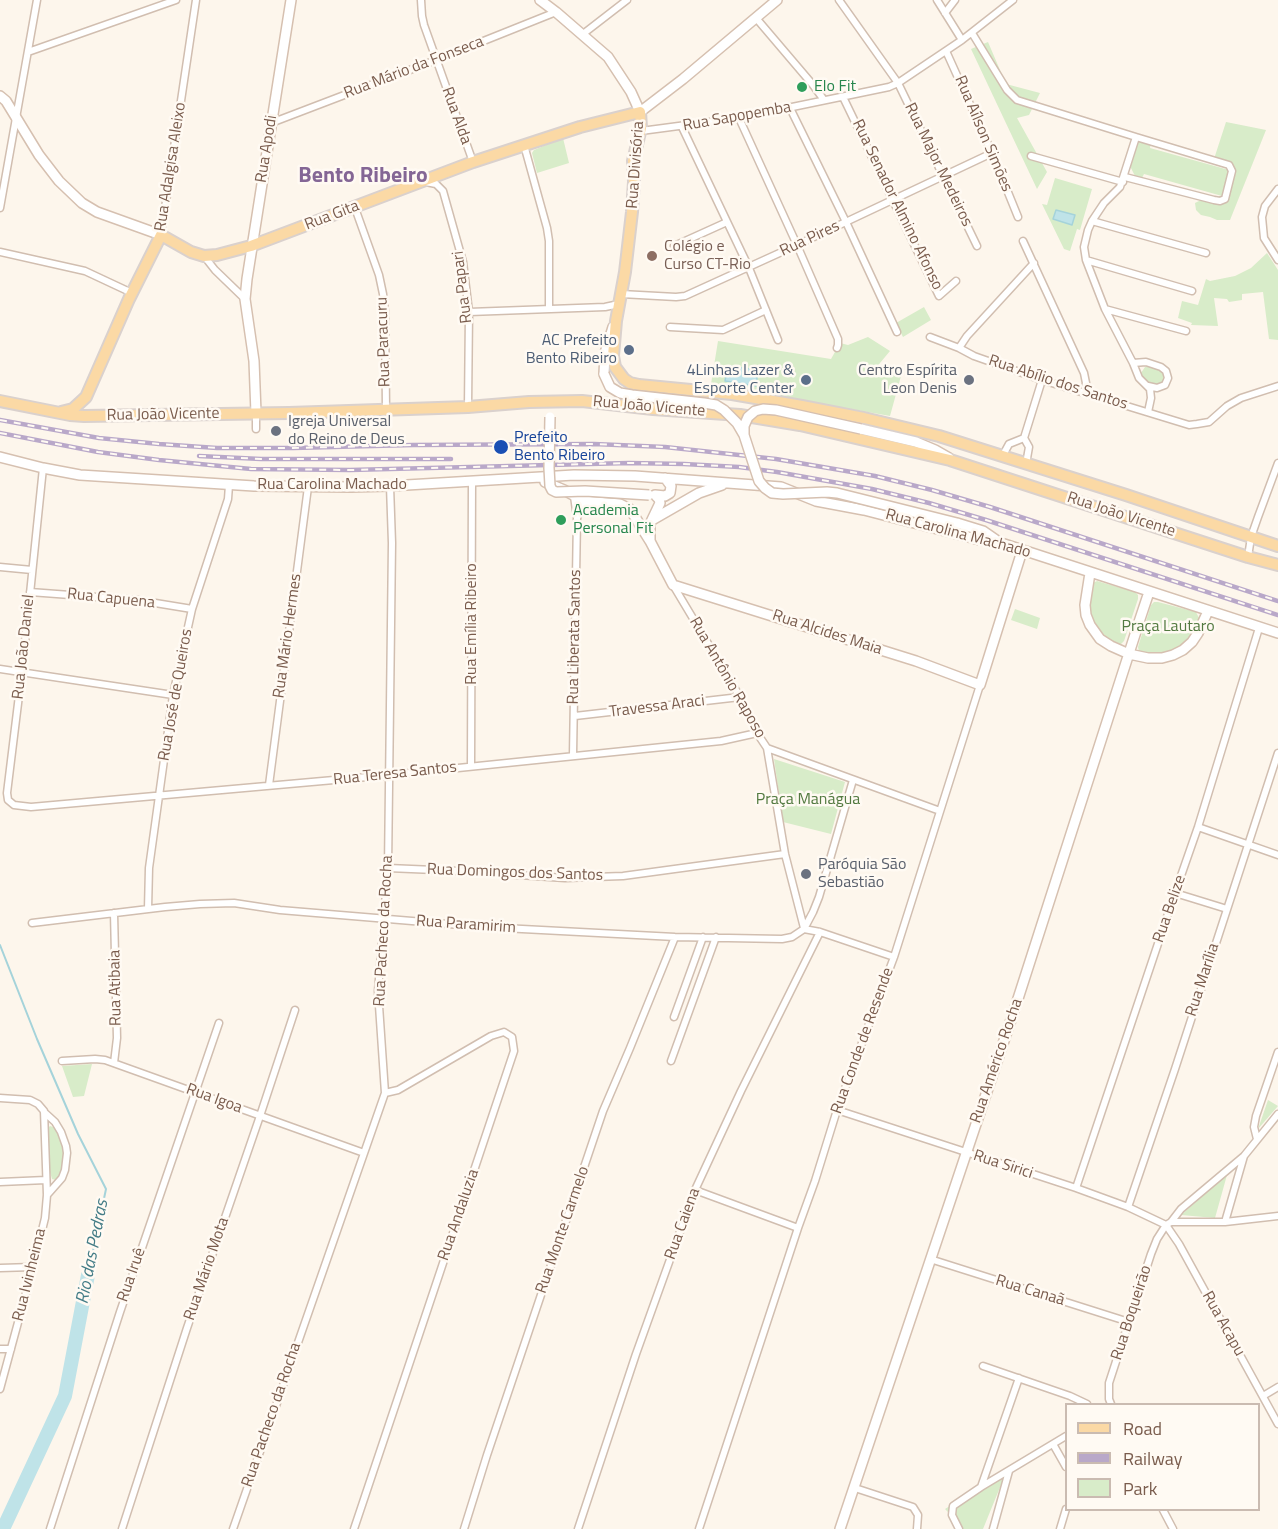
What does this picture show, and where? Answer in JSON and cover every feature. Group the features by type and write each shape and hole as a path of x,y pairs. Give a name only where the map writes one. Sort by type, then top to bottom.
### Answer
{"main road":[{"name":"Rua Apodi","path":"256,413 254,361 245,299 251,246 291,0"},
{"path":"540,0 583,34 613,62 640,112"},
{"name":"Rua Divisória","path":"616,371 613,361 616,321 634,200 633,155 642,124 640,112 668,92 777,0"},
{"path":"0,96 6,101 39,155 59,181 82,202 97,212 162,236 191,252 204,256"},
{"name":"Rua Gita","path":"204,256 251,246 473,162 580,127 640,112"},
{"name":"Rua Adalgisa Aleixo","path":"86,397 132,293 162,236"},
{"name":"Rua Divisória","path":"616,321 605,353 604,374 610,387 620,393 718,406 735,419 744,435"},
{"name":"Rua João Vicente","path":"616,371 624,380 635,384 732,394 864,418 939,436 1278,546"},
{"path":"61,412 73,410 86,397"},
{"path":"86,397 87,408 95,416"},
{"name":"Rua João Vicente","path":"0,401 70,415 95,416 468,407 582,401 762,418 950,460 1278,565"},
{"path":"550,402 549,468 552,490 667,496 671,492 670,484 665,478"},
{"path":"800,425 795,415 802,406"},
{"path":"950,460 935,450 916,442 817,418 765,409 757,410 748,417 744,426 744,435 759,481 772,493 837,493 957,523 983,531 998,542"},
{"name":"Rua Carolina Machado","path":"0,457 80,475 229,485 390,486 574,476 665,478 781,488 816,501 864,510 980,540 998,542 1278,633"},
{"name":"Rua Antônio Raposo","path":"534,479 549,483 589,502 620,504 628,507 673,585"},
{"path":"652,520 705,490 728,484"},
{"path":"650,542 649,527 660,503 659,499 653,495"},
{"name":"Rua Conde de Resende","path":"981,685 1022,550"},
{"path":"1090,573 1085,605 1090,625 1100,639 1129,654 1148,658 1162,657 1183,650 1198,633 1208,611"},
{"name":"Rua Alcides Maia","path":"673,585 916,661 981,685"},
{"name":"Rua Américo Rocha","path":"840,1529 1011,1019 1149,592"}],"street":[{"path":"0,208 37,0"},
{"path":"28,52 176,0"},
{"name":"Rua Adalgisa Aleixo","path":"162,236 196,0"},
{"name":"Rua Alda","path":"421,0 422,16 436,60 473,162"},
{"path":"583,34 627,0"},
{"name":"Rua Major Medeiros","path":"839,0 898,83 977,246"},
{"path":"937,0 962,40"},
{"path":"945,13 956,0"},
{"name":"Rua Sapopemba","path":"640,131 739,118 880,89 898,83 972,33 1013,0"},
{"name":"Rua Mário da Fonseca","path":"271,123 556,12"},
{"path":"756,18 824,100"},
{"path":"972,33 1007,90 1017,100 1229,165 1232,171 1225,199 1220,201 1031,156"},
{"name":"Rua Aílson Simões","path":"946,51 1018,217"},
{"name":"Rua Senador Almino Afonso","path":"843,97 939,296 956,281"},
{"path":"790,108 897,332"},
{"path":"739,118 838,339 837,348"},
{"path":"682,127 749,268 778,340"},
{"path":"1136,137 1124,179 1092,221 1085,240 1086,260 1105,309 1139,378 1150,389 1148,412"},
{"path":"525,145 547,228 549,309"},
{"name":"Rua Pires","path":"469,312 605,308 620,299 681,297 749,268 992,153"},
{"name":"Rua Papari","path":"424,181 436,184 443,191 463,262 469,312 468,407"},
{"path":"1277,190 1265,206 1262,217 1264,238 1278,260"},
{"name":"Rua Paracuru","path":"355,208 379,275 383,294 386,409"},
{"path":"1092,221 1206,253"},
{"path":"674,246 727,222"},
{"path":"1023,241 1084,373 1086,383 1084,392"},
{"path":"0,252 85,271 132,293"},
{"path":"204,256 245,299"},
{"path":"1086,260 1192,291"},
{"path":"959,348 967,336 1034,263"},
{"path":"1105,309 1186,331"},
{"path":"670,327 723,330 766,310"},
{"name":"Rua Abílio dos Santos","path":"930,337 974,356 1042,380 1189,425 1209,422 1227,406 1241,398 1278,386"},
{"path":"1133,363 1146,362 1164,370 1167,375 1167,382 1164,386 1151,396"},
{"path":"1026,464 1029,447 1024,438 1042,380"},
{"path":"1148,386 1159,388"},
{"path":"256,413 256,429"},
{"path":"1002,457 1009,444 1024,438"},
{"path":"1248,557 1251,537 1278,463"},
{"name":"Rua João Daniel","path":"31,807 14,806 8,800 6,793 22,671 43,468"},
{"name":"Rua Emília Ribeiro","path":"471,766 472,482"},
{"name":"Rua José de Queiros","path":"148,909 149,868 173,695 192,609 228,499 229,485"},
{"name":"Rua Pacheco da Rocha","path":"232,1529 385,1093 378,991 388,868 392,543 390,486"},
{"name":"Rua Mário Hermes","path":"268,785 308,487"},
{"name":"Rua Liberata Santos","path":"573,755 577,518 574,496"},
{"path":"577,518 581,508 589,502"},
{"path":"0,567 32,570"},
{"name":"Rua Antônio Raposo","path":"673,585 740,697 757,733 767,748 940,811"},
{"name":"Rua Capuena","path":"30,592 136,600 192,609"},
{"name":"Rua Belize","path":"1076,1188 1198,827 1259,628"},
{"path":"0,669 173,695"},
{"name":"Rua Conde de Resende","path":"699,1529 837,1110 894,957 981,685"},
{"name":"Travessa Araci","path":"575,716 740,697"},
{"name":"Rua Teresa Santos","path":"31,807 390,775 722,741 757,733"},
{"path":"767,748 785,854 804,929"},
{"name":"Rua Marília","path":"1128,1207 1278,753"},
{"path":"804,929 819,897 853,780"},
{"path":"1198,827 1278,855"},
{"name":"Rua Domingos dos Santos","path":"388,868 565,878 623,876 785,854"},
{"path":"1174,893 1227,909"},
{"name":"Rua Paramirim","path":"32,922 200,904 234,903 280,910 484,927 716,938 782,939 792,937 804,929"},
{"name":"Rua Atibaia","path":"114,913 117,1038 114,1063"},
{"path":"804,929 820,932 894,957"},
{"name":"Rua Caiena","path":"578,1529 636,1354 695,1190 820,932"},
{"name":"Rua Monte Carmelo","path":"464,1529 603,1111 675,936"},
{"path":"674,1017 703,937"},
{"path":"671,1061 716,938"},
{"name":"Rua Mário Mota","path":"122,1529 294,1010"},
{"name":"Rua Iruê","path":"50,1529 120,1312 219,1023"},
{"name":"Rua Andaluzia","path":"354,1529 514,1051 512,1036 504,1032 491,1036 398,1090 385,1093"},
{"path":"1257,1139 1254,1127 1256,1116 1278,1052"},
{"name":"Rua Igoa","path":"62,1061 100,1059 114,1063 364,1153"},
{"name":"Rua Ivinheima","path":"0,1098 21,1098 34,1101 55,1122 61,1132 67,1153 65,1170 62,1178 47,1195"},
{"name":"Rua Sirici","path":"837,1110 1076,1188 1169,1223"},
{"name":"Rua Ivinheima","path":"0,1389 45,1218 47,1195 44,1111"},
{"path":"1169,1223 1181,1209 1244,1156 1278,1113"},
{"path":"1225,1222 1244,1156"},
{"path":"0,1182 46,1180"},
{"path":"695,1190 798,1228"},
{"path":"1169,1223 1225,1222 1278,1216"},
{"name":"Rua Boqueirão","path":"1111,1403 1109,1383 1152,1249 1169,1223"},
{"name":"Rua Acapu","path":"1169,1223 1278,1424"},
{"name":"Rua Canaã","path":"930,1259 1129,1322"},
{"path":"0,1268 33,1267"},
{"path":"0,1349 11,1349"},
{"path":"983,1366 1085,1403"},
{"path":"981,1487 1019,1378"},
{"path":"1263,1396 1278,1387"},
{"path":"959,1529 952,1515 953,1506 1065,1437"},
{"path":"1053,1444 1065,1465"},
{"path":"993,1529 1009,1471"},
{"path":"855,1488 913,1507 918,1515 916,1529"},
{"path":"1060,1529 1065,1511"},
{"path":"1164,1511 1173,1529"}],"green space":[{"path":"988,42 1006,84 1040,93 1029,115 1017,118 1047,172 1037,189 971,49"},
{"path":"1226,122 1266,130 1230,220 1217,220 1201,215 1196,210 1195,203 1203,199 1222,204 1232,171 1222,162 1214,159"},
{"path":"563,138 569,163 537,173 532,153 534,150"},
{"path":"1143,141 1151,143 1150,148 1229,170 1222,196 1144,174 1142,178 1135,176 1130,166 1138,143"},
{"path":"1055,178 1092,189 1080,230 1077,229 1070,251 1064,249 1042,204 1047,205"},
{"path":"1267,253 1278,270 1278,340 1269,339 1263,292 1242,294 1242,300 1229,302 1227,299 1214,298 1218,326 1191,325 1192,323 1178,318 1182,301 1198,305 1206,279 1210,281 1235,276 1251,268"},
{"path":"924,307 931,320 903,337 896,323"},
{"name":"4Linhas Lazer & Esporte Center","path":"868,337 890,351 875,369 901,376 890,416 711,384 718,341 831,359 840,343 848,345"},
{"path":"1145,367 1161,371 1164,375 1163,382 1155,384 1144,380 1141,373"},
{"path":"1097,581 1135,592 1138,595 1124,641 1121,644 1109,640 1095,625 1091,616 1090,598 1093,583"},
{"name":"Praça Lautaro","path":"1154,602 1196,612 1199,618 1196,628 1182,646 1172,651 1151,655 1139,652 1138,647 1151,605"},
{"path":"1015,609 1040,618 1037,629 1011,620"},
{"name":"Praça Manágua","path":"774,759 845,782 831,834 783,822"},
{"path":"92,1064 84,1096 73,1097 62,1066"},
{"path":"1268,1100 1278,1106 1258,1129"},
{"path":"50,1126 56,1128 62,1140 65,1159 60,1177 56,1180 52,1179 48,1165 47,1129"},
{"path":"1227,1175 1215,1218 1181,1215"},
{"path":"999,1477 1003,1480 983,1529 960,1529 945,1509"}],"water":[{"path":"1056,210 1075,215 1072,225 1053,219"},
{"path":"728,366 758,370 756,386 725,381"}],"waterway":[{"name":"Rio das Pedras","path":"0,945 78,1134 106,1189 88,1275"},
{"name":"Rio das Pedras","path":"3,1529 65,1396 88,1275"}],"railway":[{"path":"0,420 99,438 217,448 594,444 665,447 776,459 875,476 932,490 1278,601"},
{"path":"0,433 98,452 251,469 350,470 629,463 739,467 777,472 872,489 929,503 1278,615"},
{"path":"199,456 261,459 451,459"}],"place":[{"name":"Elo Fit","path":"802,87"},
{"name":"Colégio e Curso CT-Rio","path":"652,256"},
{"name":"AC Prefeito Bento Ribeiro","path":"629,350"},
{"name":"4Linhas Lazer & Esporte Center","path":"806,380"},
{"name":"Centro Espírita Leon Denis","path":"969,380"},
{"name":"Igreja Universal do Reino de Deus","path":"276,431"},
{"name":"Prefeito Bento Ribeiro","path":"501,447"},
{"name":"Academia Personal Fit","path":"561,520"},
{"name":"Paróquia São Sebastião","path":"806,874"}],"district":[{"name":"Bento Ribeiro","path":"363,177"}]}
